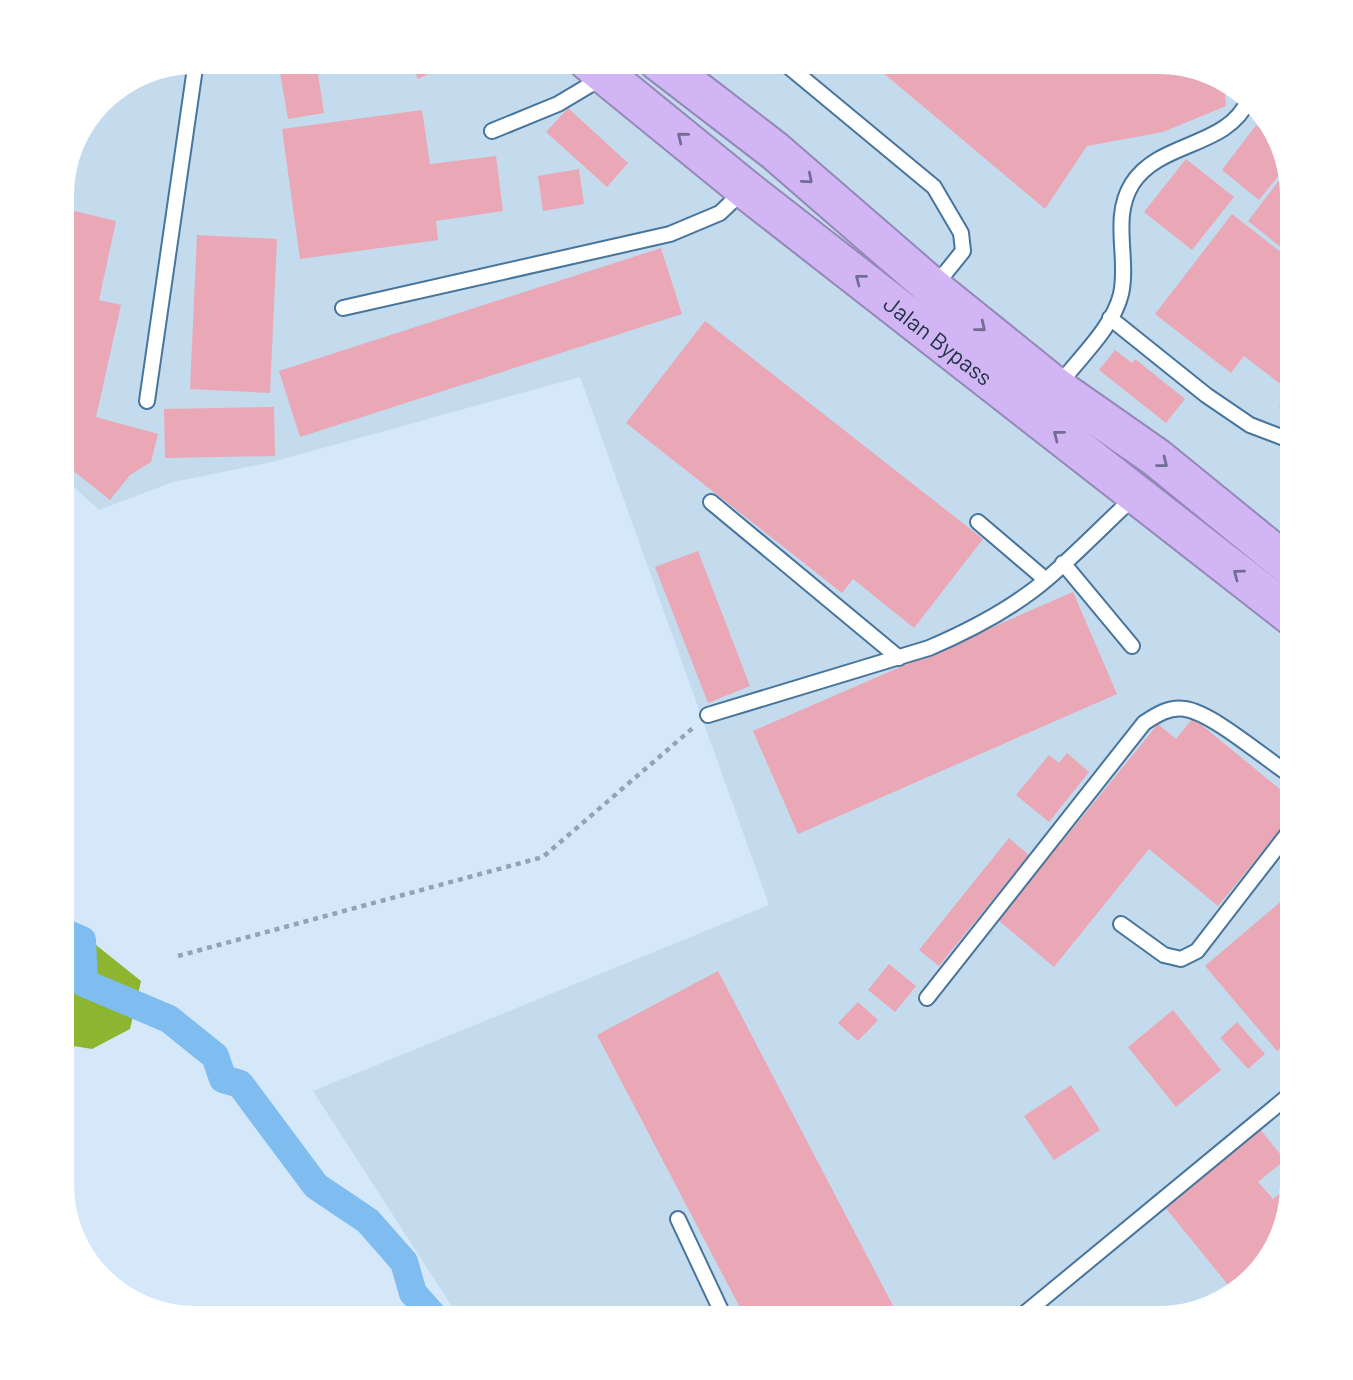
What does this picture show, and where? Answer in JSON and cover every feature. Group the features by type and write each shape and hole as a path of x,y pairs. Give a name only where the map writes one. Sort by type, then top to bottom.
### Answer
{"highway":[{"name":"Jalan Bypass","path":"603,74 745,189 1280,607"},
{"name":"Jalan Bypass","path":"675,74 775,151 933,288 1056,388 1157,458 1280,558"},
{"path":"745,189 775,151"}],"lane":[{"path":"147,401 194,74"},
{"path":"492,131 558,104 591,74"},
{"path":"798,74 934,187 961,233 963,251 933,288"},
{"path":"1056,388 1110,318 1121,295 1121,212 1131,186 1143,170 1167,155 1220,133 1238,118 1243,109"},
{"path":"343,309 670,234 720,213 745,189"},
{"path":"1110,318 1206,395 1251,425 1280,436"},
{"path":"708,715 899,657 964,633 998,615 1046,580 1136,496"},
{"path":"711,502 899,657"},
{"path":"978,522 1046,580"},
{"path":"1063,563 1132,646"},
{"path":"927,998 1144,723 1162,712 1183,708 1202,715 1280,768"},
{"path":"1121,924 1164,955 1181,959 1197,951 1280,844"},
{"path":"1034,1306 1280,1103"},
{"path":"678,1219 719,1306"}],"path":[{"path":"178,956 543,858 708,715"}],"shaded area":[{"path":"194,74 1167,74 1212,86 1232,98 1250,115 1263,134 1273,155 1280,194 1280,1186 1270,1232 1259,1253 1238,1277 1219,1290 1198,1300 1175,1305 452,1306 313,1091 769,905 580,377 272,462 173,482 99,510 74,487 74,186 83,148 94,127 109,109 127,94 148,83 171,76"}],"green space":[{"path":"74,927 141,981 130,1029 92,1049 74,1046"}],"building":[{"path":"280,74 318,74 324,113 288,119"},
{"path":"416,74 428,74 418,79"},
{"path":"884,74 1167,74 1190,78 1225,94 1226,106 1163,132 1087,146 1045,209"},
{"path":"568,108 628,163 607,187 546,132"},
{"path":"422,110 430,164 496,156 503,211 436,221 438,240 300,259 282,129"},
{"path":"1256,125 1258,126 1273,155 1278,177 1259,200 1222,170"},
{"path":"1186,159 1234,197 1192,250 1144,212"},
{"path":"579,169 584,204 543,211 538,176"},
{"path":"1278,181 1280,246 1248,221"},
{"path":"74,211 116,221 99,300 121,305 96,417 158,434 151,462 130,475 110,500 74,471"},
{"path":"1232,214 1280,252 1280,384 1244,356 1231,373 1155,314"},
{"path":"197,235 277,239 270,393 190,389"},
{"path":"661,248 682,314 300,437 279,371"},
{"path":"705,321 983,539 914,628 853,579 842,593 626,423"},
{"path":"1115,350 1132,363 1135,359 1185,399 1166,423 1099,370"},
{"path":"274,407 275,456 165,458 164,409"},
{"path":"698,551 750,686 708,703 655,567"},
{"path":"1073,592 1117,694 798,834 753,731"},
{"path":"1193,718 1280,789 1280,831 1218,906 1149,849 1054,967 998,920 1158,724 1176,739"},
{"path":"1067,753 1089,772 1049,822 1016,795 1049,755 1059,763"},
{"path":"1009,838 1029,855 939,966 919,950"},
{"path":"1280,902 1280,1049 1277,1051 1205,966"},
{"path":"889,964 916,986 895,1012 868,990"},
{"path":"718,971 893,1306 739,1306 597,1035"},
{"path":"858,1002 878,1020 858,1041 838,1023"},
{"path":"1173,1010 1221,1070 1176,1107 1128,1047"},
{"path":"1237,1022 1265,1054 1248,1069 1220,1038"},
{"path":"1071,1085 1100,1130 1054,1160 1024,1116"},
{"path":"1259,1128 1280,1154 1280,1164 1258,1182 1273,1199 1279,1194 1270,1232 1250,1265 1227,1284 1164,1206"}],"waterway":[{"path":"74,937 82,940 84,983 169,1019 215,1056 223,1079 240,1084 316,1186 368,1221 404,1262 413,1293 424,1306"}]}
